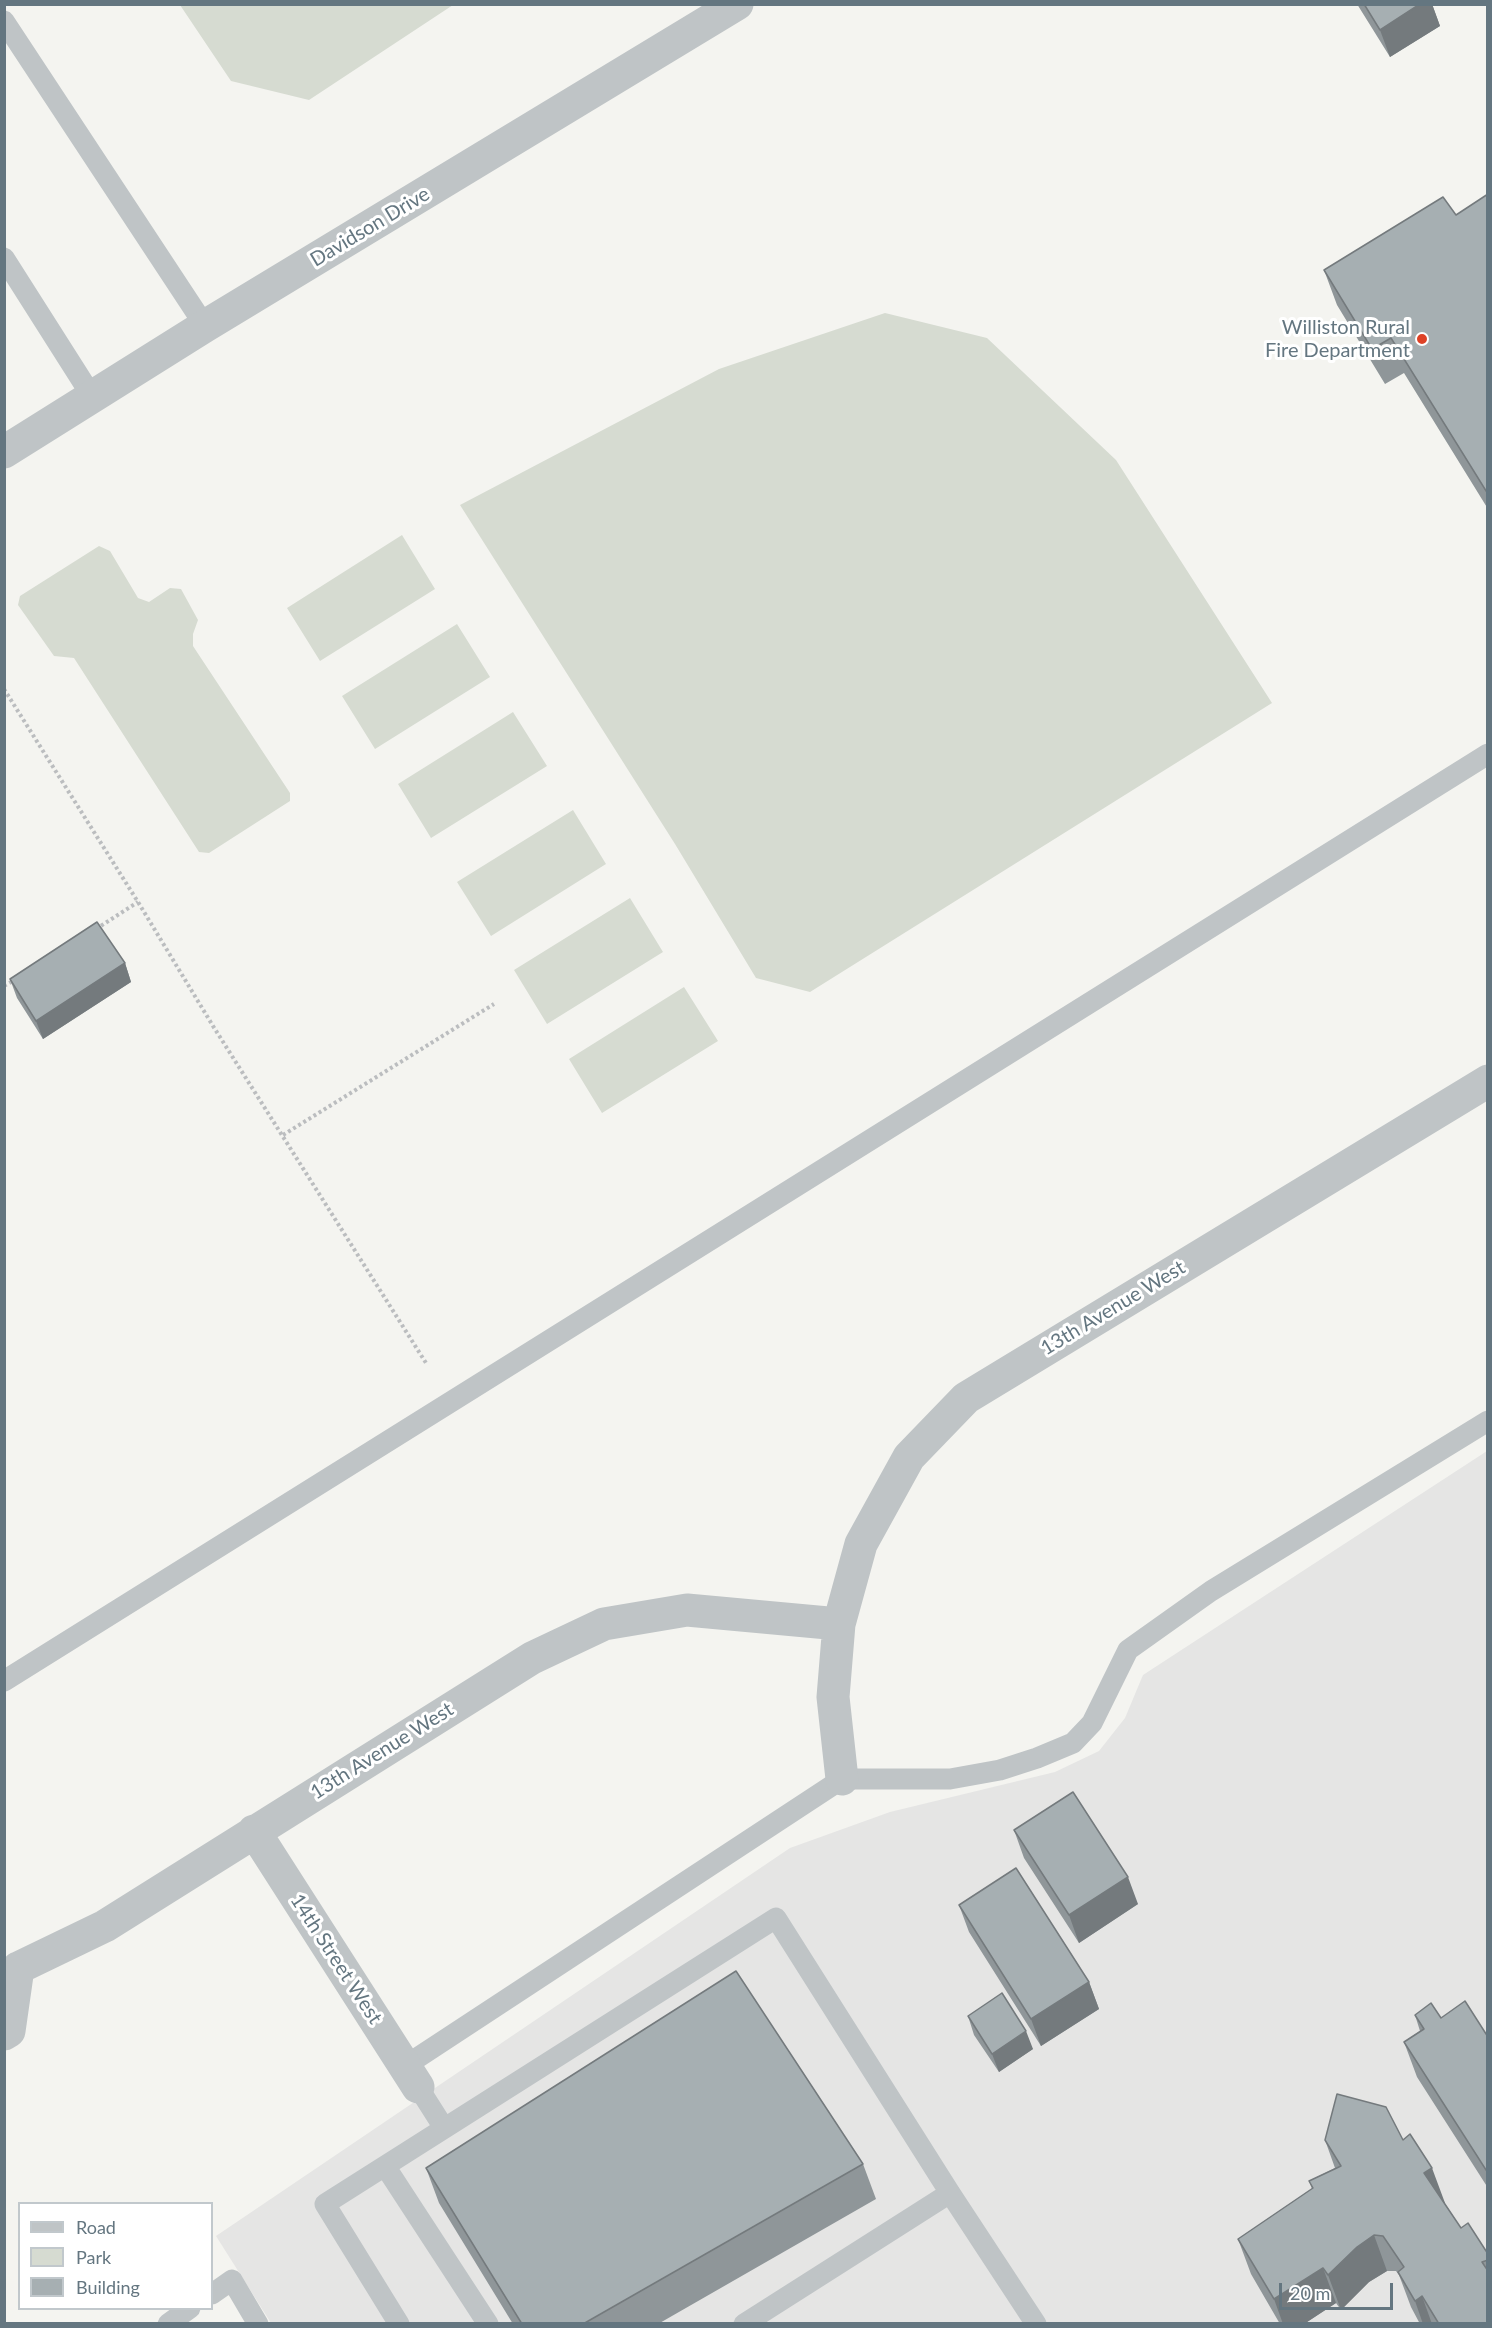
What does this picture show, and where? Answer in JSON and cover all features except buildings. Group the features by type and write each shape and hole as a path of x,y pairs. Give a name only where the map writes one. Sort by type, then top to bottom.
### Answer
{"street":[{"name":"Davidson Drive","path":"4,452 205,326 737,4"},
{"name":"13th Avenue West","path":"842,1779 833,1697 839,1624 861,1544 909,1457 966,1398 1488,1081"},
{"name":"13th Avenue West","path":"4,2034 9,2031 11,1960 105,1926 532,1658 604,1624 687,1610 839,1624"},
{"name":"14th Street West","path":"254,1831 412,2077"}],"lane":[{"path":"4,21 205,326"},
{"path":"4,258 93,398"},
{"path":"4,1681 1488,754"},
{"path":"444,2128 412,2077 842,1779 950,1779 1000,1770 1073,1743 1092,1723 1128,1650 1211,1591 1488,1421"},
{"path":"399,2324 325,2204 776,1918 1036,2324"},
{"path":"385,2166 488,2324"},
{"path":"744,2324 950,2193"},
{"path":"213,2293 232,2280 258,2324"},
{"path":"168,2324 187,2310"}],"path":[{"path":"4,689 426,1363"},
{"path":"91,932 138,902"},
{"path":"4,986 14,980"},
{"path":"283,1135 494,1004"}],"shaded area":[{"path":"1487,1451 1487,2323 271,2323 216,2236 790,1848 890,1812 1055,1772 1099,1751 1125,1718 1143,1675"}],"green space":[{"path":"180,5 453,5 309,100 231,81"},
{"path":"885,313 987,338 1116,460 1272,703 810,992 756,978 675,844 460,505 719,369"},
{"path":"402,535 435,589 320,661 287,608"},
{"path":"99,546 110,551 138,598 149,602 170,588 181,589 198,620 193,634 193,646 290,793 290,801 209,853 199,852 74,658 54,656 18,605 20,596"},
{"path":"457,624 490,677 375,749 342,696"},
{"path":"513,712 547,766 431,838 398,784"},
{"path":"573,810 606,864 491,936 457,882"},
{"path":"630,898 663,952 547,1024 514,970"},
{"path":"684,987 718,1041 602,1113 569,1059"}],"place":[{"name":"Williston Rural Fire Department","path":"1422,339"}]}
